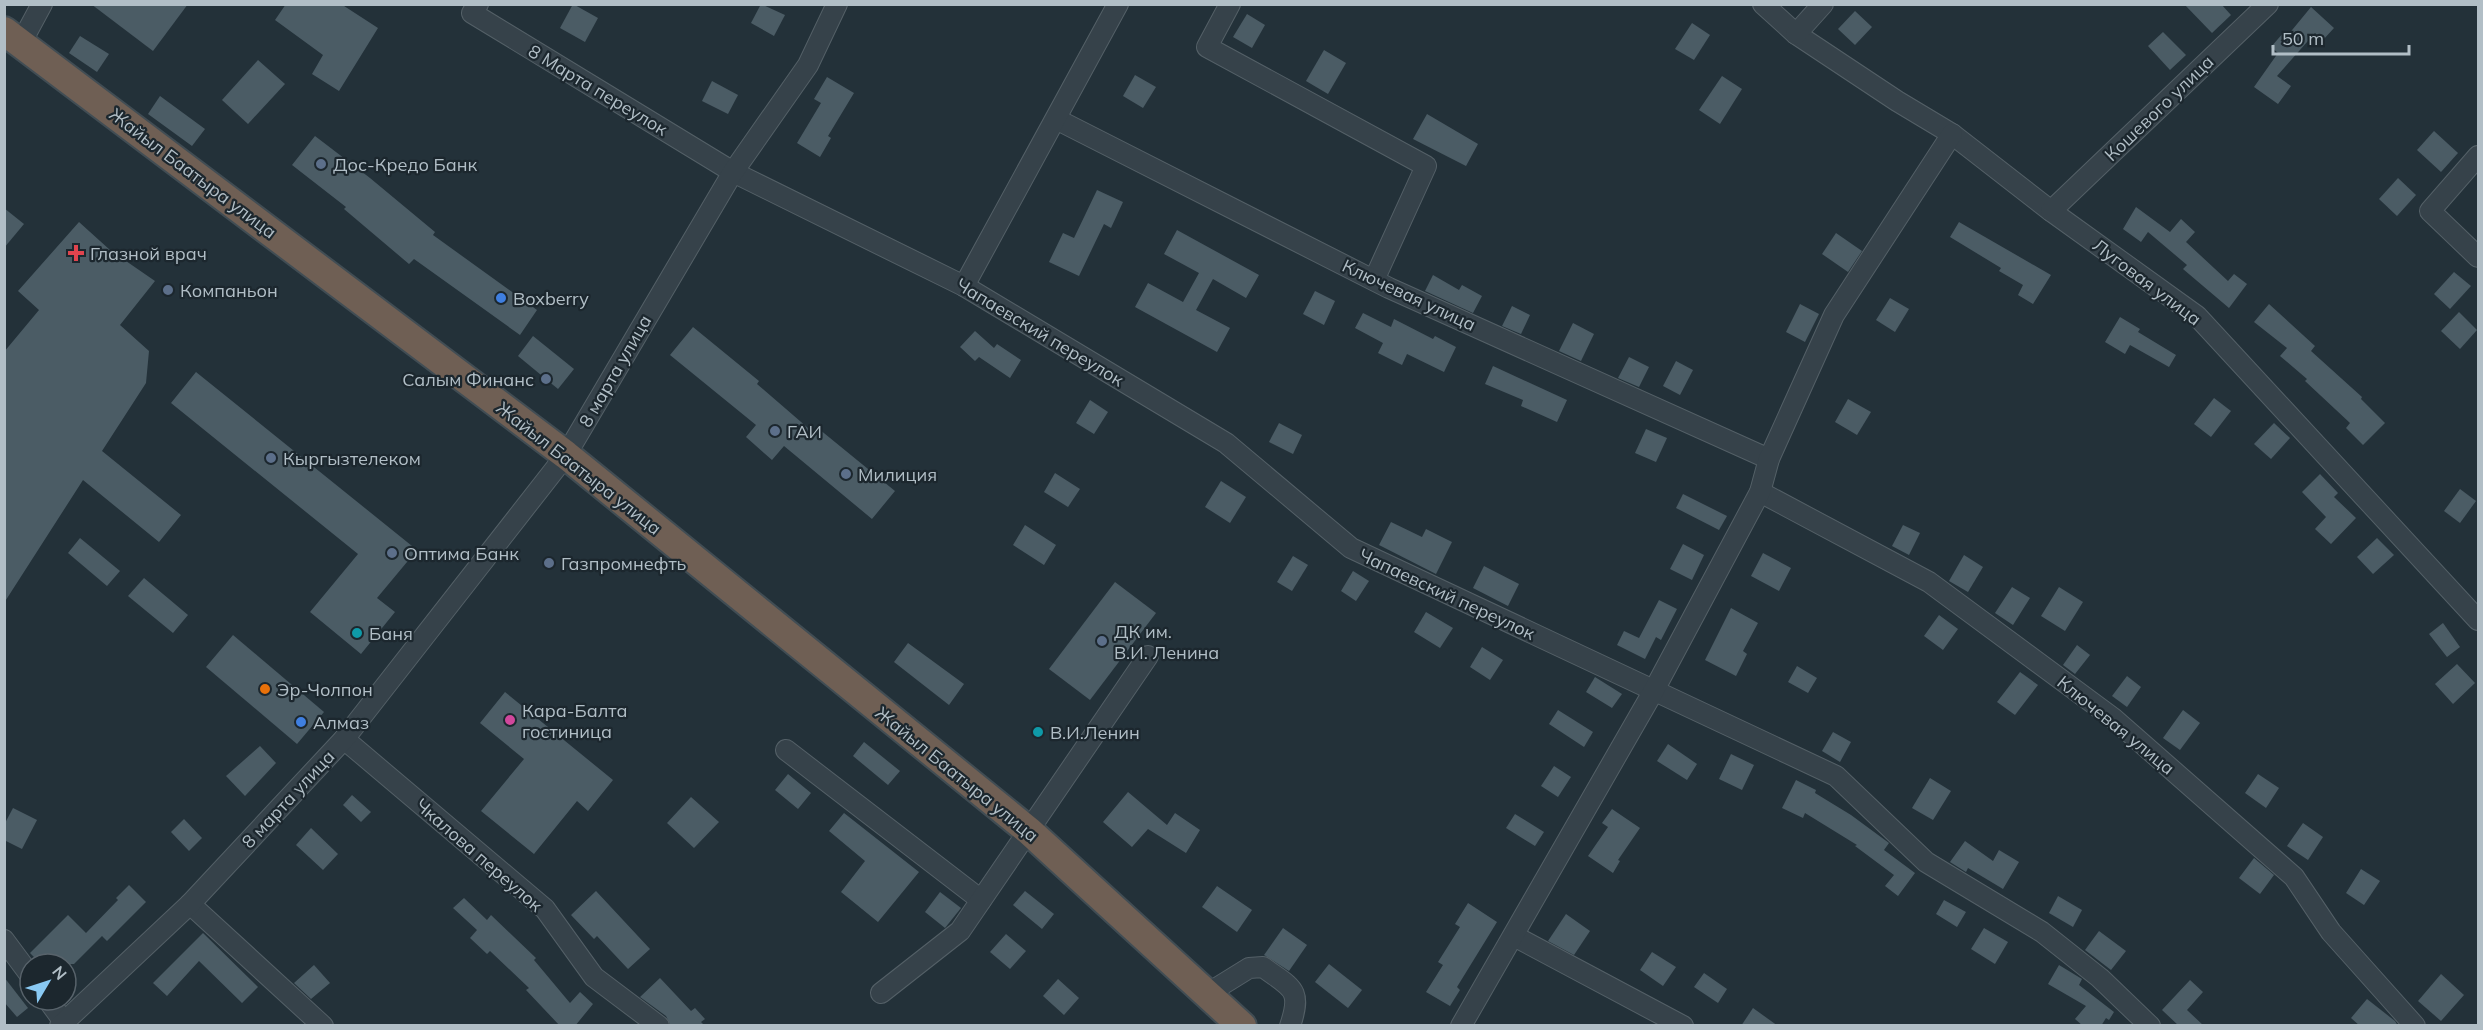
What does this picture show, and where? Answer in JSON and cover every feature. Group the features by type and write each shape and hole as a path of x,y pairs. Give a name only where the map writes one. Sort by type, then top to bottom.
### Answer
{"highway":[{"name":"Жайыл Баатыра улица","path":"13,37 566,455 1029,831 1242,1026"}],"street":[{"path":"13,37 42,4"},
{"name":"8 Марта переулок","path":"477,4 472,13 733,172"},
{"name":"8 марта улица","path":"62,1024 190,904 344,739 566,455 733,172 808,64 837,4"},
{"path":"964,286 1118,4"},
{"path":"1230,4 1207,47 1426,166 1374,280"},
{"name":"Луговая улица","path":"1763,4 1796,34 1952,134 2051,211 2197,316 2478,620"},
{"path":"1796,34 1823,4"},
{"name":"Кошевого улица","path":"2051,211 2268,4"},
{"name":"Ключевая улица","path":"1056,118 1374,280 1769,459"},
{"path":"1461,1026 1653,692 1760,492 1769,459 1834,315 1952,134"},
{"path":"2478,156 2430,211 2478,257"},
{"name":"Чапаевский переулок","path":"733,172 964,286 1226,443 1351,548 1653,692 1836,776 1926,862 2042,932 2100,978 2150,1026"},
{"name":"Ключевая улица","path":"1760,492 1929,582 2113,718 2294,877 2331,933 2415,1026"},
{"path":"881,993 960,931 1148,656"},
{"name":"Чкалова переулок","path":"344,739 544,909 594,976 659,1026"},
{"path":"786,750 981,900"},
{"path":"190,904 323,1026"},
{"path":"1514,936 1683,1026"},
{"path":"4,940 18,959"},
{"path":"1207,994 1249,968 1263,967 1293,989 1298,1005 1290,1026"}],"building":[{"path":"91,4 188,4 153,51"},
{"path":"286,4 341,4 378,28 339,91 312,74 323,55 275,20"},
{"path":"573,4 598,18 585,42 560,28"},
{"path":"761,4 785,15 774,36 751,23"},
{"path":"2184,4 2221,4 2231,15 2212,33"},
{"path":"2311,7 2334,28 2323,40 2315,33 2277,76 2291,86 2278,104 2254,87 2278,53 2271,47 2284,32 2288,35"},
{"path":"1855,11 1872,27 1855,45 1838,29"},
{"path":"1247,14 1265,25 1252,48 1233,37"},
{"path":"1692,23 1710,35 1694,60 1675,49"},
{"path":"2163,32 2186,55 2170,70 2148,46"},
{"path":"80,36 109,54 97,72 69,53"},
{"path":"1324,50 1346,63 1328,94 1306,81"},
{"path":"258,60 285,84 248,124 222,100"},
{"path":"1135,75 1156,87 1143,108 1123,96"},
{"path":"1722,76 1742,89 1720,124 1699,110"},
{"path":"827,77 854,93 828,136 831,138 820,157 797,143 821,103 814,99"},
{"path":"712,81 738,95 728,114 702,101"},
{"path":"160,96 205,129 192,146 148,114"},
{"path":"1427,114 1478,144 1466,166 1413,139"},
{"path":"2434,131 2458,153 2441,172 2417,150"},
{"path":"315,136 435,232 433,235 537,310 520,335 414,259 409,264 344,209 346,207 292,165"},
{"path":"2398,178 2416,195 2397,216 2379,199"},
{"path":"1097,190 1123,202 1111,228 1104,224 1079,276 1049,262 1063,233 1074,238"},
{"path":"2136,207 2170,232 2181,219 2195,232 2186,242 2228,281 2234,274 2247,284 2229,308 2183,269 2187,265 2148,232 2141,242 2123,229"},
{"path":"4,208 24,224 4,248"},
{"path":"79,222 110,250 155,281 120,325 149,351 146,383 102,451 181,515 159,542 83,480 4,603 4,352 39,310 18,291"},
{"path":"1959,222 2051,275 2033,304 2018,295 2023,285 1999,271 2001,268 1950,237"},
{"path":"1177,230 1259,275 1246,298 1213,279 1196,310 1230,328 1217,352 1135,307 1148,283 1183,302 1199,273 1164,254"},
{"path":"1836,233 1862,251 1848,272 1822,254"},
{"path":"2454,272 2471,286 2450,309 2434,294"},
{"path":"1433,275 1459,290 1462,285 1482,296 1473,313 1425,291"},
{"path":"1315,291 1335,301 1324,325 1303,314"},
{"path":"1890,298 1909,309 1895,332 1876,320"},
{"path":"1800,304 1819,314 1805,342 1786,332"},
{"path":"2269,304 2315,346 2311,351 2362,397 2361,399 2385,423 2363,445 2346,428 2350,423 2305,381 2307,379 2280,356 2287,348 2254,322"},
{"path":"1512,306 1530,315 1521,334 1502,326"},
{"path":"2459,312 2477,330 2460,349 2441,331"},
{"path":"1363,313 1391,327 1394,319 1433,339 1435,336 1456,347 1444,372 1407,354 1402,365 1378,353 1383,343 1355,328"},
{"path":"2120,317 2140,329 2138,332 2176,355 2169,367 2130,345 2125,354 2105,342"},
{"path":"1573,323 1594,334 1581,361 1559,351"},
{"path":"693,327 759,381 757,384 815,434 819,429 895,491 872,519 784,446 772,460 746,437 756,425 670,355"},
{"path":"975,331 994,348 997,344 1021,360 1010,378 979,357 975,361 960,347"},
{"path":"533,336 574,369 558,389 518,356"},
{"path":"1629,357 1649,367 1639,387 1618,378"},
{"path":"1676,361 1693,370 1680,395 1663,386"},
{"path":"1493,366 1567,400 1557,422 1521,406 1523,400 1485,384"},
{"path":"196,372 417,550 377,598 395,612 361,654 310,612 358,554 171,403"},
{"path":"2214,398 2231,411 2211,437 2194,424"},
{"path":"1848,399 1871,412 1857,435 1835,422"},
{"path":"1090,400 1108,412 1094,434 1076,423"},
{"path":"1279,423 1302,435 1293,454 1269,442"},
{"path":"2274,423 2290,438 2271,459 2254,444"},
{"path":"1646,429 1667,438 1656,462 1635,453"},
{"path":"1055,473 1080,489 1068,507 1044,492"},
{"path":"2320,474 2338,493 2334,497 2356,518 2331,544 2315,529 2326,517 2302,492"},
{"path":"1221,481 1246,497 1230,523 1205,507"},
{"path":"2460,489 2476,501 2460,523 2444,511"},
{"path":"1683,494 1727,516 1719,530 1676,508"},
{"path":"1391,522 1422,537 1426,529 1452,542 1436,574 1379,545"},
{"path":"1025,525 1056,545 1044,565 1013,545"},
{"path":"1903,525 1920,533 1909,555 1892,546"},
{"path":"80,538 120,571 107,586 68,553"},
{"path":"2377,538 2394,555 2373,574 2357,557"},
{"path":"1683,544 1704,555 1692,580 1670,569"},
{"path":"1763,553 1791,568 1779,591 1751,576"},
{"path":"1964,555 1983,567 1968,592 1949,581"},
{"path":"1293,556 1308,565 1292,591 1277,582"},
{"path":"1484,566 1519,584 1508,606 1473,588"},
{"path":"1353,571 1369,581 1356,601 1341,591"},
{"path":"144,578 188,615 173,633 128,596"},
{"name":"ДК им. В.И. Ленина","path":"1115,582 1156,613 1090,700 1049,669"},
{"path":"2012,587 2030,598 2013,625 1995,613"},
{"path":"2059,587 2083,602 2065,631 2041,616"},
{"path":"1659,600 1677,609 1661,640 1656,637 1645,659 1617,645 1624,631 1639,638"},
{"path":"1731,608 1758,623 1743,651 1747,654 1736,676 1705,660"},
{"path":"1426,612 1453,628 1440,648 1414,632"},
{"path":"1939,615 1958,629 1943,650 1924,636"},
{"path":"2443,623 2460,647 2447,657 2429,634"},
{"name":"Эр-Чолпон","path":"233,635 324,712 297,744 206,667"},
{"path":"908,643 964,684 949,705 894,662"},
{"path":"2077,645 2090,655 2075,674 2063,665"},
{"path":"1482,647 1503,660 1490,680 1470,667"},
{"path":"2457,664 2475,683 2453,704 2435,684"},
{"path":"1797,666 1817,678 1808,693 1788,682"},
{"path":"2020,672 2038,685 2015,715 1997,702"},
{"path":"2127,676 2141,687 2127,707 2112,696"},
{"path":"1595,677 1622,694 1612,708 1586,692"},
{"path":"505,692 613,780 588,811 577,801 534,854 481,811 524,759 480,723"},
{"path":"1558,710 1593,732 1584,747 1549,724"},
{"path":"2183,710 2200,723 2180,750 2163,738"},
{"path":"1833,732 1851,742 1840,762 1822,751"},
{"path":"864,742 900,771 888,785 853,756"},
{"path":"1668,744 1697,764 1687,780 1657,761"},
{"path":"260,746 276,763 245,796 226,776"},
{"path":"1731,754 1754,765 1742,790 1719,779"},
{"path":"1554,766 1571,777 1558,797 1541,786"},
{"path":"788,774 811,793 798,809 775,790"},
{"path":"2258,774 2279,788 2266,808 2245,793"},
{"path":"1930,778 1951,791 1933,820 1912,808"},
{"path":"1796,780 1816,790 1815,793 1851,815 1889,843 1884,850 1915,873 1898,896 1885,886 1894,875 1855,846 1857,845 1805,813 1803,818 1782,808"},
{"path":"1128,792 1167,825 1175,813 1200,830 1186,853 1148,829 1132,847 1103,822"},
{"path":"352,795 371,812 361,822 343,805"},
{"path":"691,797 719,822 694,848 667,823"},
{"path":"13,808 37,820 22,849 4,840 4,825"},
{"path":"1612,809 1640,828 1618,860 1620,861 1613,873 1588,856 1608,827 1602,823"},
{"path":"844,813 919,872 878,922 841,892 865,861 829,831"},
{"path":"1515,814 1544,832 1535,846 1506,828"},
{"path":"184,819 202,838 189,851 171,832"},
{"path":"2303,823 2323,837 2308,860 2287,846"},
{"path":"311,828 338,854 323,870 296,845"},
{"path":"1965,841 1993,861 1999,850 2019,862 2003,889 1968,868 1966,872 1950,862"},
{"path":"2254,858 2274,875 2260,894 2239,878"},
{"path":"2361,869 2380,881 2364,905 2346,893"},
{"path":"129,885 146,902 107,941 102,936 78,960 78,952 31,952 68,915 86,933 118,900 116,898"},
{"path":"1217,886 1252,910 1237,932 1202,907"},
{"path":"596,891 650,949 628,969 597,936 594,939 571,915"},
{"path":"1025,891 1054,914 1042,929 1013,905"},
{"path":"940,892 961,908 945,928 925,912"},
{"path":"2058,896 2082,910 2073,927 2049,913"},
{"path":"464,898 487,920 491,915 536,958 534,960 570,1003 580,992 593,1004 575,1026 560,1026 526,990 529,988 490,951 487,954 470,938 477,930 453,908"},
{"path":"1944,900 1966,912 1957,927 1936,914"},
{"path":"1468,903 1497,922 1457,987 1460,990 1450,1006 1426,992 1443,965 1438,962 1460,927 1455,924"},
{"path":"1566,914 1590,931 1574,955 1548,941"},
{"path":"1283,928 1307,945 1289,971 1264,955"},
{"path":"1984,928 2008,942 1995,964 1971,949"},
{"path":"2099,931 2126,951 2111,970 2085,950"},
{"path":"203,933 258,987 242,1003 199,961 167,996 153,983"},
{"path":"1006,934 1026,951 1010,969 990,952"},
{"path":"1652,952 1676,967 1663,986 1640,970"},
{"path":"1329,964 1362,990 1348,1008 1315,982"},
{"path":"314,965 330,983 311,999 294,983"},
{"path":"2059,965 2082,979 2079,985 2114,1012 2109,1020 2106,1018 2101,1026 2083,1026 2075,1019 2086,1006 2048,984"},
{"path":"1704,973 1727,989 1718,1003 1694,987"},
{"path":"2441,974 2464,995 2441,1021 2418,1001"},
{"path":"4,977 18,995 18,1012 23,1012 17,1017 4,1002"},
{"path":"660,978 691,1011 695,1008 705,1019 701,1022 705,1026 671,1026 666,1016 640,997"},
{"path":"1058,979 1079,998 1064,1015 1043,996"},
{"path":"2190,980 2203,992 2187,1010 2204,1026 2179,1026 2162,1010"},
{"path":"2367,999 2395,1021 2398,1026 2360,1026 2351,1018"},
{"path":"1753,1008 1778,1026 1741,1026"}],"place":[{"name":"Дос-Кредо Банк","path":"321,164"},
{"name":"Глазной врач","path":"76,253"},
{"name":"Компаньон","path":"168,290"},
{"name":"Boxberry","path":"501,298"},
{"name":"Салым Финанс","path":"546,379"},
{"name":"ГАИ","path":"775,431"},
{"name":"Кыргызтелеком","path":"271,458"},
{"name":"Милиция","path":"846,474"},
{"name":"Оптима Банк","path":"392,553"},
{"name":"Газпромнефть","path":"549,563"},
{"name":"Баня","path":"357,633"},
{"name":"ДК им. В.И. Ленина","path":"1102,641"},
{"name":"Эр-Чолпон","path":"265,689"},
{"name":"Кара-Балта гостиница","path":"510,720"},
{"name":"Алмаз","path":"301,722"},
{"name":"В.И.Ленин","path":"1038,732"}]}
